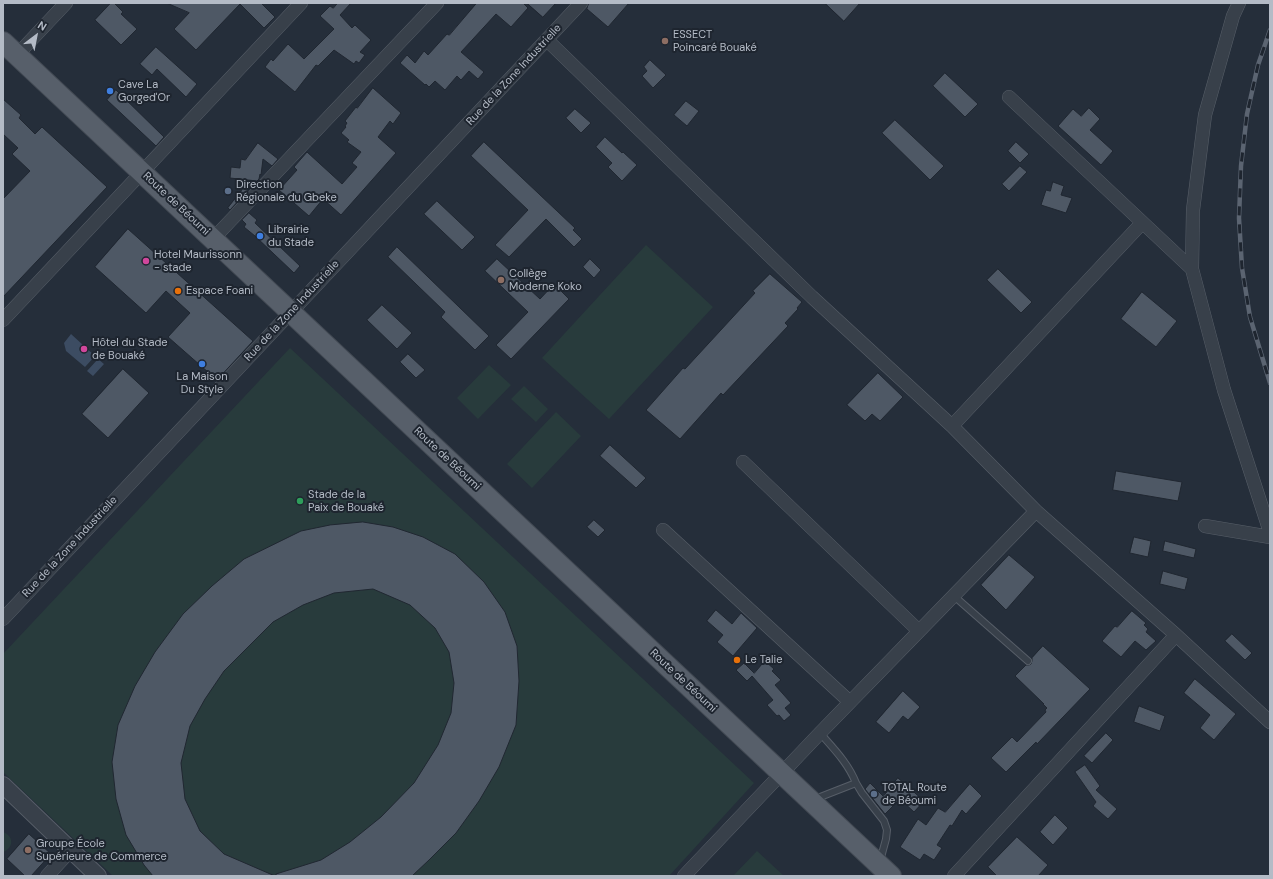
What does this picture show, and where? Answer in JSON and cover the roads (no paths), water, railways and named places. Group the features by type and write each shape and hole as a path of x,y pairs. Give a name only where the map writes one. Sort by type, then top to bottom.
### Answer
{"main road":[{"name":"Route de Béoumi","path":"10,48 885,870"}],"street":[{"path":"10,48 66,3"},
{"path":"3,320 301,3"},
{"path":"213,239 437,3"},
{"name":"Rue de la Zone Industrielle","path":"3,619 581,3"},
{"path":"1239,3 1233,16 1205,115 1193,210 1192,269 1224,390 1270,532"},
{"path":"547,40 812,297 952,426 1036,511 1176,634 1270,722"},
{"path":"1009,97 1192,269"},
{"path":"952,426 1142,223"},
{"path":"743,462 919,631"},
{"path":"684,876 820,733 1036,511"},
{"path":"1205,526 1270,537"},
{"path":"663,530 850,702"},
{"path":"954,876 1176,634"},
{"path":"3,786 98,876"},
{"path":"48,876 71,850"}],"lane":[{"path":"954,596 1028,661"},
{"path":"820,733 845,762 852,772 862,793 884,821 887,830 885,870"},
{"path":"812,801 856,783"}],"water":[{"path":"71,334 95,356 85,367 66,351 64,343"},
{"path":"98,359 104,364 93,376 87,371"}],"railway":[{"path":"1270,30 1258,65 1247,114 1241,166 1239,218 1242,268 1250,317 1270,383"}],"place":[{"name":"ESSECT Poincaré Bouaké","path":"665,41"},
{"name":"Cave La Gorged'Or","path":"110,91"},
{"name":"Direction Régionale du Gbeke","path":"228,191"},
{"name":"Librairie du Stade","path":"260,236"},
{"name":"Hotel Maurissonn - stade","path":"146,261"},
{"name":"Collège Moderne Koko","path":"501,280"},
{"name":"Espace Foani","path":"178,291"},
{"name":"Hôtel du Stade de Bouaké","path":"84,349"},
{"name":"La Maison Du Style","path":"202,364"},
{"name":"Stade de la Paix de Bouaké","path":"300,501"},
{"name":"Le Talie","path":"737,660"},
{"name":"TOTAL Route de Béoumi","path":"874,794"},
{"name":"Groupe École Supérieure de Commerce","path":"28,850"}]}
